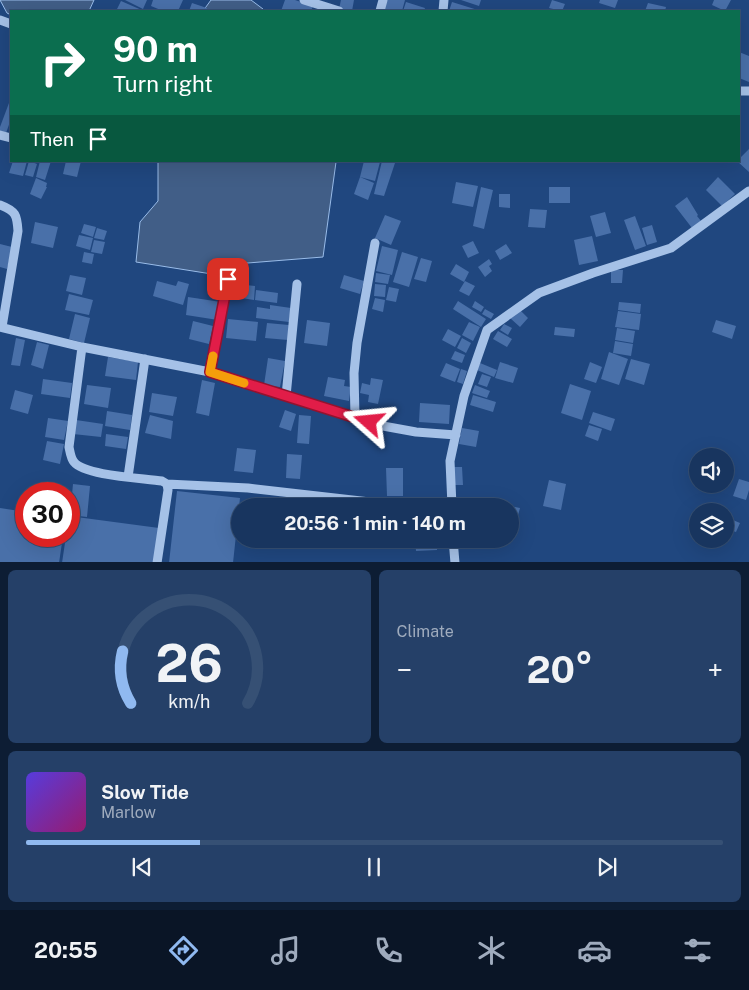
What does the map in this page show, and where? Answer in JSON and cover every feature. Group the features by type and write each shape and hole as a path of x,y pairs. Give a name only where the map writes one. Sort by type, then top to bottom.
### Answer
{"street":[{"path":"304,0 336,10"},
{"path":"452,498 450,461 464,396 487,330 539,293 593,273 671,248 749,192"},
{"path":"0,205 11,209 17,218 18,231 1,327 82,347 210,372 383,426 416,432 456,435"},
{"path":"355,417 354,373 375,243"},
{"path":"210,372 228,279"},
{"path":"286,396 297,284"},
{"path":"82,347 69,447 73,461 82,469 162,481 168,484 248,488 335,498"},
{"path":"128,477 145,360"},
{"path":"157,562 168,484"},
{"path":"454,548 455,562"}],"water":[{"path":"0,0 94,0 89,10 10,10 10,14 7,13"},
{"path":"211,0 251,0 263,9 262,10 204,10"},
{"path":"158,162 336,162 323,257 235,264 218,275 136,262 140,222 158,201"}],"building":[{"path":"125,0 147,0 143,9"},
{"path":"153,0 183,0 178,10 161,10 151,6"},
{"path":"285,0 295,0 313,6 311,10 281,10"},
{"path":"341,0 354,0 352,10 339,9"},
{"path":"385,0 405,0 402,10 382,10"},
{"path":"461,0 481,0 479,6"},
{"path":"552,0 565,4 562,10 549,8"},
{"path":"600,0 618,0 615,8 599,3"},
{"path":"714,0 731,0 726,10 712,5"},
{"path":"121,1 142,10 116,10"},
{"path":"406,2 425,8 424,10 403,10"},
{"path":"452,2 478,10 449,10"},
{"path":"192,3 207,8 206,10 189,10"},
{"path":"648,3 666,7 665,10 645,10"},
{"path":"740,52 749,56 749,82 740,78"},
{"path":"9,103 10,122 6,133 0,131"},
{"path":"749,149 749,172 738,162 740,162 740,158"},
{"path":"13,162 27,162 23,176 9,173"},
{"path":"29,162 37,164 33,177 25,175"},
{"path":"40,162 51,162 45,180 36,177"},
{"path":"66,162 81,162 77,177 63,174"},
{"path":"364,162 380,162 375,181 360,177"},
{"path":"382,162 395,163 384,196 374,194"},
{"path":"360,177 374,183 368,200 354,194"},
{"path":"718,177 735,194 722,206 706,190"},
{"path":"36,178 47,183 41,199 30,194"},
{"path":"456,182 478,186 473,207 452,203"},
{"path":"481,187 493,190 484,229 473,226"},
{"path":"549,187 570,187 570,203 549,203"},
{"path":"499,194 510,194 510,208 499,207"},
{"path":"687,197 701,221 692,228 675,206"},
{"path":"530,209 547,210 545,228 528,227"},
{"path":"605,212 611,233 596,237 590,216"},
{"path":"385,215 401,221 391,245 375,238"},
{"path":"635,216 646,246 635,250 624,220"},
{"path":"35,222 58,227 53,248 31,243"},
{"path":"84,224 96,227 93,237 81,233"},
{"path":"652,225 657,242 647,245 642,228"},
{"path":"97,228 107,231 104,240 94,238"},
{"path":"79,235 93,238 90,250 76,246"},
{"path":"592,236 598,261 579,265 574,240"},
{"path":"94,240 105,242 102,254 91,252"},
{"path":"473,241 479,253 468,258 462,246"},
{"path":"0,244 12,247 7,269 0,267"},
{"path":"506,244 512,253 500,260 495,251"},
{"path":"382,246 398,250 392,275 376,271"},
{"path":"84,252 94,254 92,264 82,262"},
{"path":"402,252 418,257 409,287 393,282"},
{"path":"421,258 432,261 426,282 414,279"},
{"path":"489,259 492,264 489,266 492,271 485,277 478,267"},
{"path":"456,264 469,272 464,282 450,274"},
{"path":"611,270 623,270 622,283 611,283"},
{"path":"376,273 390,275 388,284 375,282"},
{"path":"70,275 86,278 82,295 66,291"},
{"path":"344,275 364,281 360,294 340,288"},
{"path":"157,281 176,286 178,281 189,284 183,305 153,296"},
{"path":"465,281 475,286 469,296 459,291"},
{"path":"237,284 255,286 254,300 235,297"},
{"path":"375,284 386,285 385,297 374,296"},
{"path":"389,287 399,289 396,302 386,300"},
{"path":"256,290 278,293 277,303 255,300"},
{"path":"69,294 93,300 89,315 65,310"},
{"path":"188,297 221,302 218,320 186,315"},
{"path":"375,298 385,300 383,312 372,309"},
{"path":"458,301 486,319 481,327 453,309"},
{"path":"475,301 484,307 481,312 472,307"},
{"path":"619,302 641,304 640,313 618,310"},
{"path":"270,305 291,308 289,322 256,318 257,307 270,309"},
{"path":"485,309 494,314 491,319 482,314"},
{"path":"519,309 528,318 520,327 510,318"},
{"path":"618,311 641,314 639,330 615,327"},
{"path":"75,314 90,318 84,343 69,339"},
{"path":"228,319 258,322 256,341 226,338"},
{"path":"307,320 330,323 327,346 304,343"},
{"path":"716,320 736,326 732,339 712,332"},
{"path":"193,321 213,326 209,344 189,339"},
{"path":"469,322 480,327 473,341 462,335"},
{"path":"267,323 289,325 288,340 265,338"},
{"path":"504,324 512,328 508,335 500,330"},
{"path":"555,327 575,329 574,337 554,335"},
{"path":"617,328 635,331 633,343 615,340"},
{"path":"448,329 461,336 455,347 442,340"},
{"path":"498,331 512,339 507,347 493,339"},
{"path":"16,338 25,340 20,366 11,365"},
{"path":"462,338 471,343 466,353 457,348"},
{"path":"615,341 633,344 631,356 613,353"},
{"path":"37,342 49,345 43,369 31,365"},
{"path":"455,351 465,355 462,363 451,359"},
{"path":"609,352 628,359 619,385 601,379"},
{"path":"108,357 138,362 136,380 105,376"},
{"path":"268,358 285,361 280,387 264,385"},
{"path":"631,359 650,364 644,385 625,379"},
{"path":"500,362 518,368 513,383 495,378"},
{"path":"590,362 602,367 596,383 584,379"},
{"path":"446,363 460,369 455,382 440,376"},
{"path":"480,363 497,370 494,377 477,370"},
{"path":"461,369 467,371 463,384 457,382"},
{"path":"482,374 491,377 487,387 478,384"},
{"path":"328,377 345,380 344,386 351,387 349,401 324,396"},
{"path":"371,378 383,380 378,404 368,402 369,395 360,393 362,383 370,385"},
{"path":"43,379 72,383 70,398 41,394"},
{"path":"202,380 215,383 209,416 196,413"},
{"path":"570,384 591,391 582,420 561,413"},
{"path":"87,385 111,388 108,408 84,404"},
{"path":"475,385 490,391 487,398 472,393"},
{"path":"15,390 33,395 28,414 10,409"},
{"path":"152,393 177,397 173,416 149,412"},
{"path":"473,395 496,402 493,412 470,405"},
{"path":"420,403 450,405 449,424 419,422"},
{"path":"285,410 296,414 291,431 279,427"},
{"path":"107,411 132,415 130,430 105,426"},
{"path":"593,412 615,419 611,431 589,423"},
{"path":"150,415 173,421 171,439 145,433"},
{"path":"299,415 311,416 309,444 297,443"},
{"path":"48,418 68,421 64,440 45,437"},
{"path":"76,420 103,424 101,437 73,434"},
{"path":"589,425 602,429 598,441 585,436"},
{"path":"462,428 479,431 476,447 459,444"},
{"path":"106,434 128,437 126,449 105,446"},
{"path":"47,441 64,444 60,464 43,460"},
{"path":"237,448 256,450 253,473 234,471"},
{"path":"287,454 302,455 300,479 286,478"},
{"path":"452,467 462,467 463,485 452,485"},
{"path":"386,468 403,468 403,496 387,496"},
{"path":"739,479 749,482 746,500 733,496"},
{"path":"549,480 566,484 561,510 543,506"},
{"path":"80,485 90,486 87,517 80,516"},
{"path":"177,491 240,498 231,498 231,548 235,548 233,562 169,562"},
{"path":"0,508 15,510 15,547 61,547 59,562 0,562"},
{"path":"80,517 159,528 154,562 62,562 64,547 80,547"},
{"path":"734,520 740,523 736,532 734,531"},
{"path":"416,548 437,548 437,550 416,551"}],"slow traffic":[{"path":"213,356 210,372 244,383"}],"route":[{"path":"228,279 210,372 369,422"}]}
